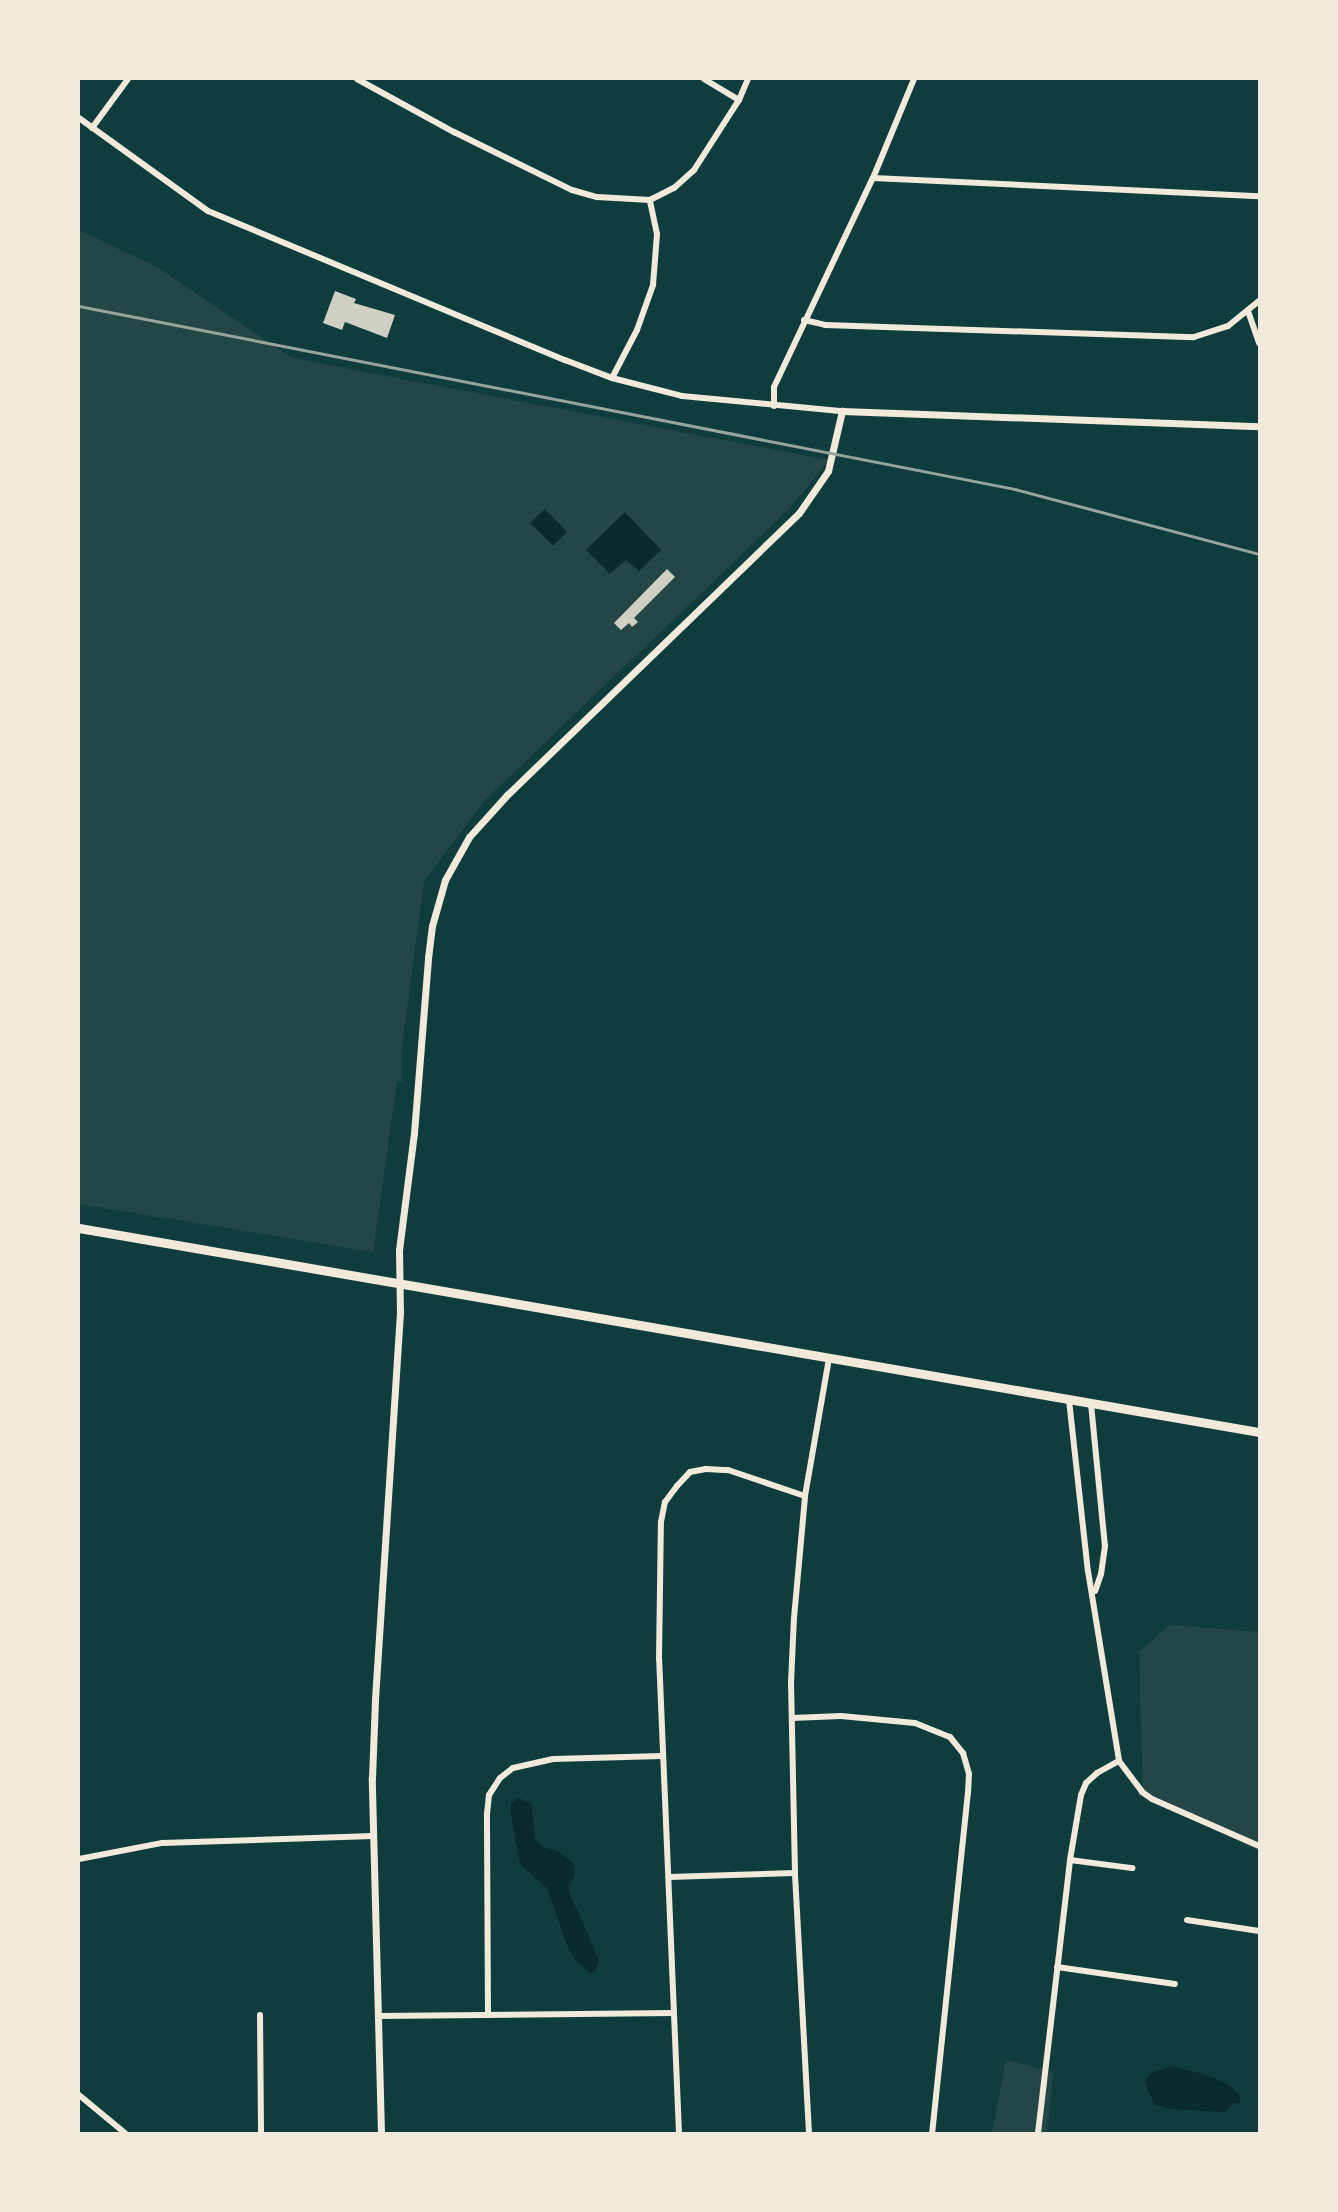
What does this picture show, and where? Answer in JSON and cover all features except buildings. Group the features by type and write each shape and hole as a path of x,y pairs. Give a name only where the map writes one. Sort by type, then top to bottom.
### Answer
{"main road":[{"path":"79,1227 1259,1432"}],"street":[{"path":"92,128 128,79"},
{"path":"357,79 454,132 572,190 597,197 650,200 674,188 694,170 739,100 748,79"},
{"path":"704,79 739,100"},
{"path":"774,407 774,387 873,178 915,79"},
{"path":"79,118 208,211 612,378 682,396 774,407 1259,426"},
{"path":"873,178 1259,196"},
{"path":"612,378 636,330 653,285 657,234 650,200"},
{"path":"804,320 825,325 1194,337 1228,327 1259,301"},
{"path":"1248,311 1259,343"},
{"path":"381,2133 373,1836 374,1699 400,1313 398,1250 414,1133 432,926 445,880 469,837 507,795 799,513 828,471 842,411"},
{"path":"809,2133 795,1872 792,1718 794,1618 805,1496 829,1359"},
{"path":"1069,1400 1088,1571 1094,1593 1098,1639 1119,1761 1142,1792 1153,1800 1259,1846"},
{"path":"1091,1404 1105,1546 1101,1574 1094,1593"},
{"path":"679,2133 662,1756 661,1522 666,1502 690,1472 706,1469 728,1470 805,1496"},
{"path":"792,1718 841,1716 915,1723 950,1737 963,1753 969,1773 968,1792 932,2133"},
{"path":"488,2015 487,1814 489,1795 499,1778 513,1768 553,1759 662,1756"},
{"path":"1038,2133 1070,1860 1081,1795 1086,1783 1119,1761"},
{"path":"79,1859 162,1843 373,1836"},
{"path":"1070,1860 1132,1868"},
{"path":"669,1877 795,1872"},
{"path":"1187,1920 1259,1931"},
{"path":"1057,1966 1175,1984"},
{"path":"379,2017 674,2013"},
{"path":"260,2015 261,2133"},
{"path":"79,2095 125,2133"}],"shaded area":[{"path":"79,230 157,267 292,358 829,460 789,509 485,800 424,881 401,1053 402,1082 397,1081 373,1252 79,1204"},
{"path":"545,509 567,532 553,546 530,523"},
{"path":"625,512 661,550 639,571 626,560 610,574 586,550"},
{"path":"1170,1625 1259,1632 1259,1851 1143,1795 1139,1652"},
{"path":"519,1798 532,1804 535,1839 543,1847 558,1851 574,1864 575,1876 568,1885 569,1892 599,1960 595,1971 590,1973 576,1961 567,1945 548,1889 520,1864 511,1815 511,1804"},
{"path":"1006,2060 1053,2072 1047,2133 992,2133"},
{"path":"1172,2066 1211,2076 1230,2086 1240,2095 1240,2103 1234,2103 1225,2112 1171,2109 1154,2104 1145,2082 1150,2074"}],"railway":[{"path":"79,306 1015,489 1259,554"}]}
